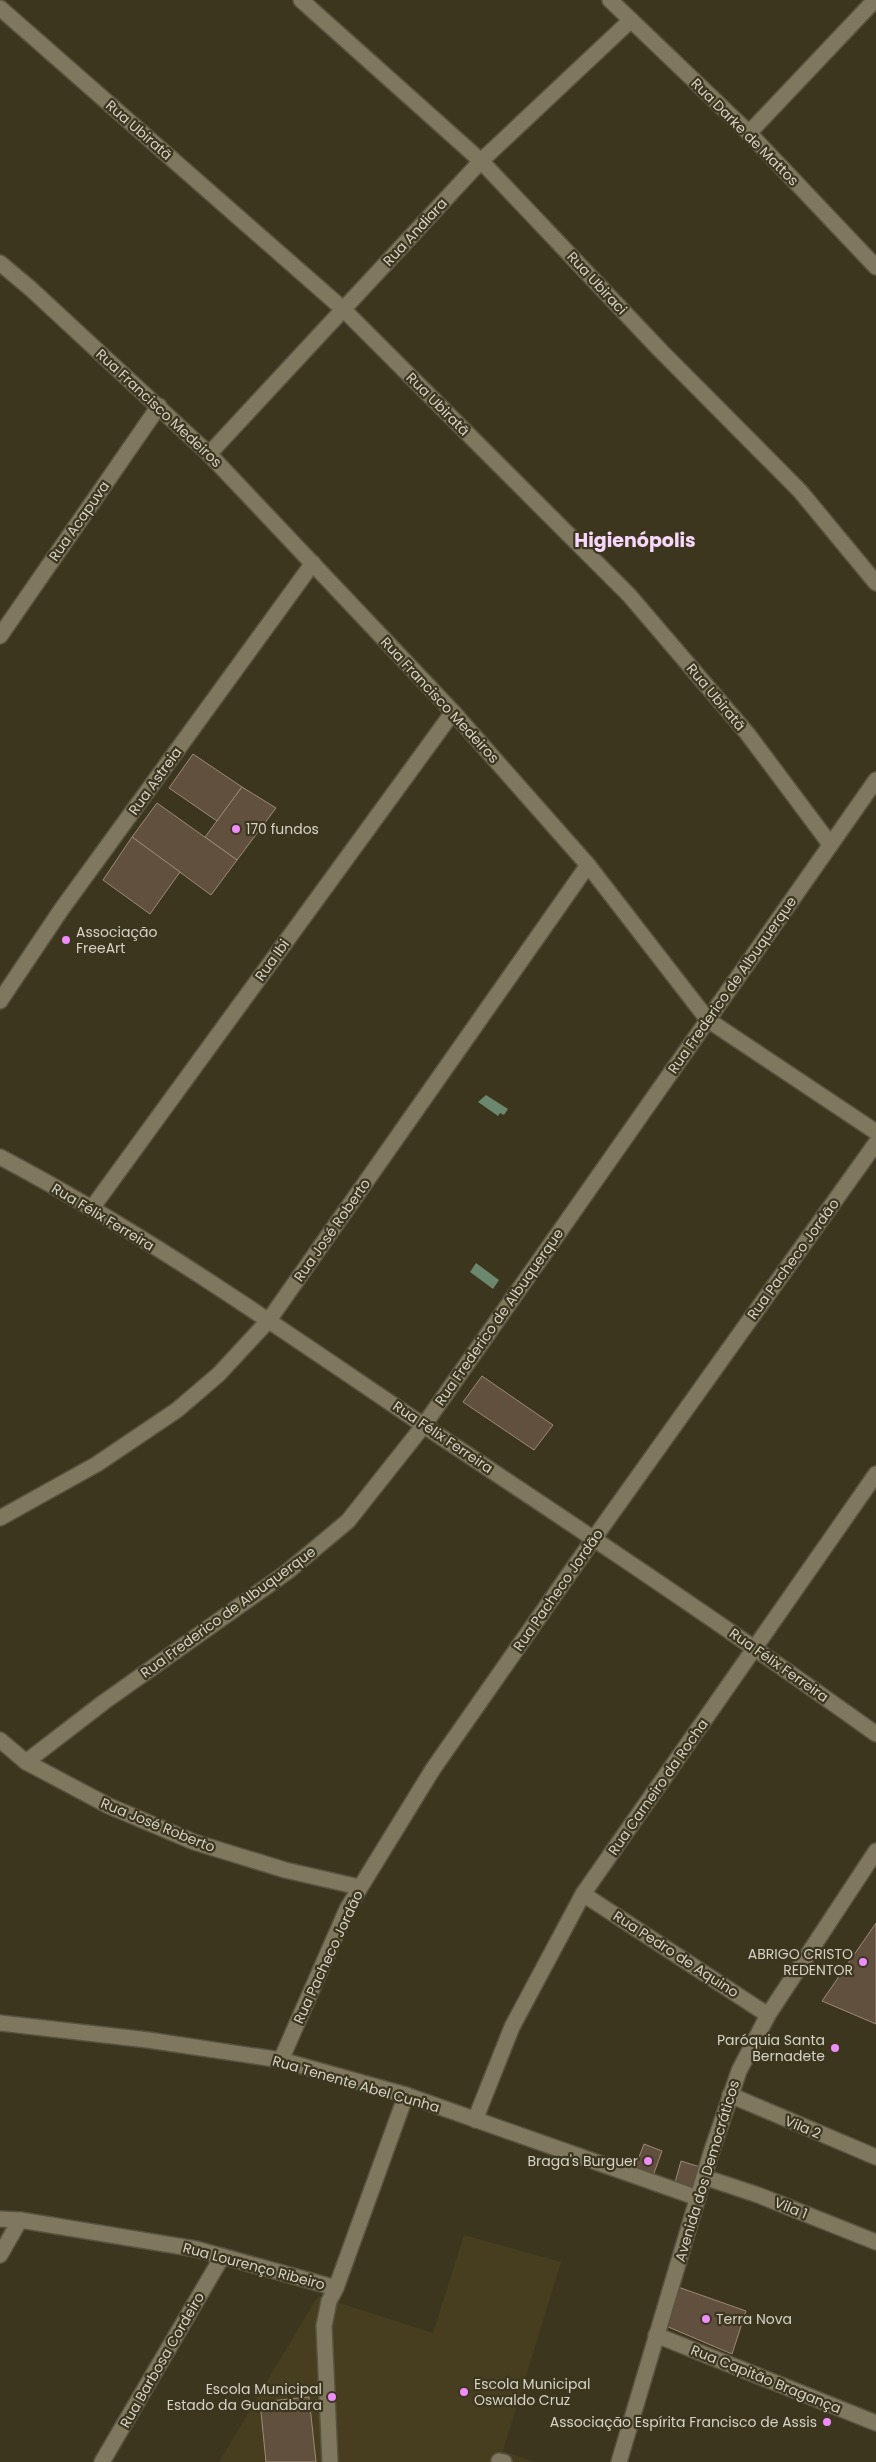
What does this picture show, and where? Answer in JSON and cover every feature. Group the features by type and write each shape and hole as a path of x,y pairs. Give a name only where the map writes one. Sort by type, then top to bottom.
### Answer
{"street":[{"name":"Rua Ubiraci","path":"301,0 482,161 660,350 800,492 876,583"},
{"name":"Rua Darke de Mattos","path":"610,0 749,134 876,267"},
{"path":"749,134 876,0"},
{"name":"Rua Ubiratã","path":"0,8 343,309 629,595 747,733 830,844"},
{"name":"Rua Andiara","path":"209,454 482,161 631,20"},
{"name":"Rua Francisco Medeiros","path":"0,263 32,289 209,454 453,712 588,865 708,1020 876,1132"},
{"name":"Rua Acapuva","path":"0,636 159,406"},
{"name":"Rua Astreia","path":"0,1001 61,910 313,563"},
{"name":"Rua Ibi","path":"92,1208 453,712"},
{"name":"Rua Frederico de Albuquerque","path":"26,1762 104,1702 287,1572 348,1521 424,1425 876,780"},
{"name":"Rua José Roberto","path":"0,1518 97,1464 177,1410 219,1374 269,1320 588,865"},
{"name":"Rua Pacheco Jordão","path":"281,2060 347,1909 433,1769 594,1537 876,1143"},
{"name":"Rua Félix Ferreira","path":"0,1157 92,1208 269,1320 594,1537 756,1648 876,1734"},
{"name":"Rua Carneiro da Rocha","path":"475,2120 512,2027 584,1894 876,1474"},
{"name":"Rua José Roberto","path":"0,1740 26,1762 109,1806 194,1842 285,1870 359,1887"},
{"name":"Avenida dos Democráticos","path":"619,2462 730,2095 754,2038 876,1852"},
{"name":"Rua Pedro de Aquino","path":"584,1894 768,2015"},
{"name":"Rua Tenente Abel Cunha","path":"0,2023 148,2040 281,2060 406,2095 698,2198"},
{"name":"Rua Lourenço Ribeiro","path":"0,2219 20,2220 196,2249 336,2288 406,2095"},
{"name":"Vila 2","path":"730,2095 876,2157"},
{"name":"Vila 1","path":"704,2177 758,2195 876,2242"},
{"path":"0,2255 20,2220"},
{"name":"Rua Barbosa Cordeiro","path":"102,2462 222,2257"},
{"path":"330,2462 324,2326 327,2309 336,2288"},
{"name":"Rua Capitão Bragança","path":"656,2335 876,2423"}],"shaded area":[{"path":"486,1095 508,1109 504,1115 500,1113 498,1116 478,1102"},
{"path":"476,1263 499,1280 493,1289 470,1272"},
{"path":"464,2235 561,2262 503,2451 535,2462 219,2462 318,2296 433,2333"}],"building":[{"path":"193,754 242,787 217,821 169,788"},
{"name":"170 fundos","path":"242,787 276,808 237,860 205,837"},
{"path":"157,803 237,860 211,895 132,837"},
{"path":"132,837 180,872 150,914 103,880"},
{"path":"482,1376 553,1425 534,1450 463,1402"},
{"name":"ABRIGO CRISTO REDENTOR","path":"876,1923 876,2024 822,2001"},
{"name":"Braga's Burguer","path":"644,2144 662,2151 653,2176 634,2170"},
{"path":"681,2161 700,2167 693,2191 674,2186"},
{"name":"Terra Nova","path":"678,2287 746,2311 732,2354 666,2326"},
{"path":"309,2397 316,2462 266,2462 260,2402"}],"place":[{"name":"170 fundos","path":"236,829"},
{"name":"Associação FreeArt","path":"66,940"},
{"name":"ABRIGO CRISTO REDENTOR","path":"863,1962"},
{"name":"Paróquia Santa Bernadete","path":"835,2048"},
{"name":"Braga's Burguer","path":"648,2161"},
{"name":"Terra Nova","path":"706,2319"},
{"name":"Escola Municipal Oswaldo Cruz","path":"464,2392"},
{"name":"Escola Municipal Estado da Guanabara","path":"332,2397"},
{"name":"Associação Espírita Francisco de Assis","path":"827,2422"}],"district":[{"name":"Higienópolis","path":"635,540"}]}
